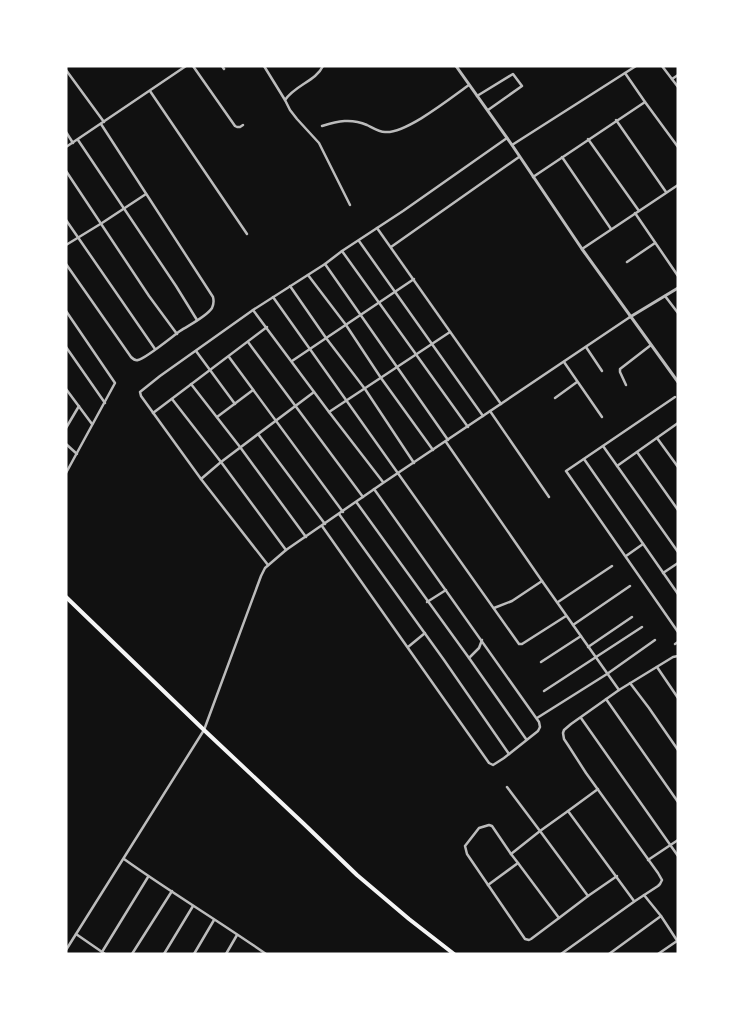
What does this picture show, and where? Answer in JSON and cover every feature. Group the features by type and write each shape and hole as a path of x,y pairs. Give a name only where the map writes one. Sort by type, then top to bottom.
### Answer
{"main road":[{"path":"66,597 357,875 454,954"}],"street":[{"path":"66,147 186,66"},
{"path":"193,66 235,126 238,128 243,125"},
{"path":"264,66 290,110 320,144 350,205"},
{"path":"285,100 289,94 317,74 323,66"},
{"path":"456,66 512,144 582,249 678,382"},
{"path":"512,144 636,66"},
{"path":"662,66 678,87"},
{"path":"66,70 213,297 214,306 203,317 139,360 136,360 131,357 66,264"},
{"path":"625,73 678,146"},
{"path":"477,96 512,74 522,86 488,110"},
{"path":"672,79 678,75"},
{"path":"322,126 348,120 383,132 400,130 428,115 469,85"},
{"path":"150,91 247,234"},
{"path":"533,177 645,102"},
{"path":"616,120 666,192"},
{"path":"66,132 74,143"},
{"path":"268,566 140,396 141,391 254,310 404,211 507,138"},
{"path":"588,139 639,210"},
{"path":"78,140 197,320"},
{"path":"391,247 519,157"},
{"path":"562,157 611,229"},
{"path":"66,170 148,296 177,334"},
{"path":"582,249 678,185"},
{"path":"66,245 146,194"},
{"path":"635,213 678,276"},
{"path":"66,220 156,349"},
{"path":"378,228 501,404"},
{"path":"359,241 483,416"},
{"path":"627,262 655,243"},
{"path":"342,251 468,427"},
{"path":"325,264 566,616 619,690"},
{"path":"308,275 346,325 381,378 433,450"},
{"path":"292,361 414,279"},
{"path":"290,286 326,338 365,389 414,463"},
{"path":"66,950 204,730 261,576 268,566 286,550 374,489 630,317 678,288"},
{"path":"665,296 678,313"},
{"path":"273,297 521,644 566,616"},
{"path":"254,310 383,483"},
{"path":"66,311 114,380 115,385 66,473"},
{"path":"153,413 267,328"},
{"path":"329,412 450,332"},
{"path":"248,342 363,497"},
{"path":"626,385 621,376 620,369 650,345"},
{"path":"66,347 105,403"},
{"path":"586,347 602,372"},
{"path":"196,351 235,404"},
{"path":"229,357 342,512"},
{"path":"564,362 602,418"},
{"path":"555,398 577,382"},
{"path":"191,384 306,537"},
{"path":"66,389 92,424"},
{"path":"217,417 253,390"},
{"path":"201,479 240,447 314,392"},
{"path":"675,397 566,471 678,632"},
{"path":"172,399 286,550"},
{"path":"66,428 79,406"},
{"path":"490,411 549,497"},
{"path":"617,466 677,424"},
{"path":"258,434 489,763 495,764 540,728 540,724 374,489"},
{"path":"657,438 678,467"},
{"path":"66,444 77,454"},
{"path":"603,446 678,552"},
{"path":"637,452 678,510"},
{"path":"584,459 678,594"},
{"path":"356,502 526,739"},
{"path":"339,514 509,754"},
{"path":"625,556 643,544"},
{"path":"663,573 678,563"},
{"path":"558,602 612,566"},
{"path":"494,608 512,601 542,581"},
{"path":"573,625 630,586"},
{"path":"428,602 446,590"},
{"path":"588,647 632,617"},
{"path":"544,691 642,627"},
{"path":"408,647 425,633"},
{"path":"541,662 581,636"},
{"path":"469,658 479,648 482,640"},
{"path":"537,718 607,674 655,640"},
{"path":"561,954 658,886 662,880 568,745 563,736 564,730 619,690 673,657 678,656"},
{"path":"657,667 678,698"},
{"path":"630,683 678,750"},
{"path":"606,699 678,802"},
{"path":"581,718 678,856"},
{"path":"507,786 588,896"},
{"path":"511,854 598,789"},
{"path":"568,811 618,876 634,901"},
{"path":"559,918 492,826 489,824 479,828 466,844 466,852 525,939 529,940 618,876"},
{"path":"648,860 678,840"},
{"path":"124,859 148,877 266,954"},
{"path":"488,885 518,863"},
{"path":"76,934 104,953 148,877"},
{"path":"132,954 172,892"},
{"path":"644,895 661,916 677,941 658,954"},
{"path":"164,954 194,906"},
{"path":"609,954 661,916"},
{"path":"194,954 214,920"},
{"path":"226,954 238,935"},
{"path":"256,954 259,949"}]}
